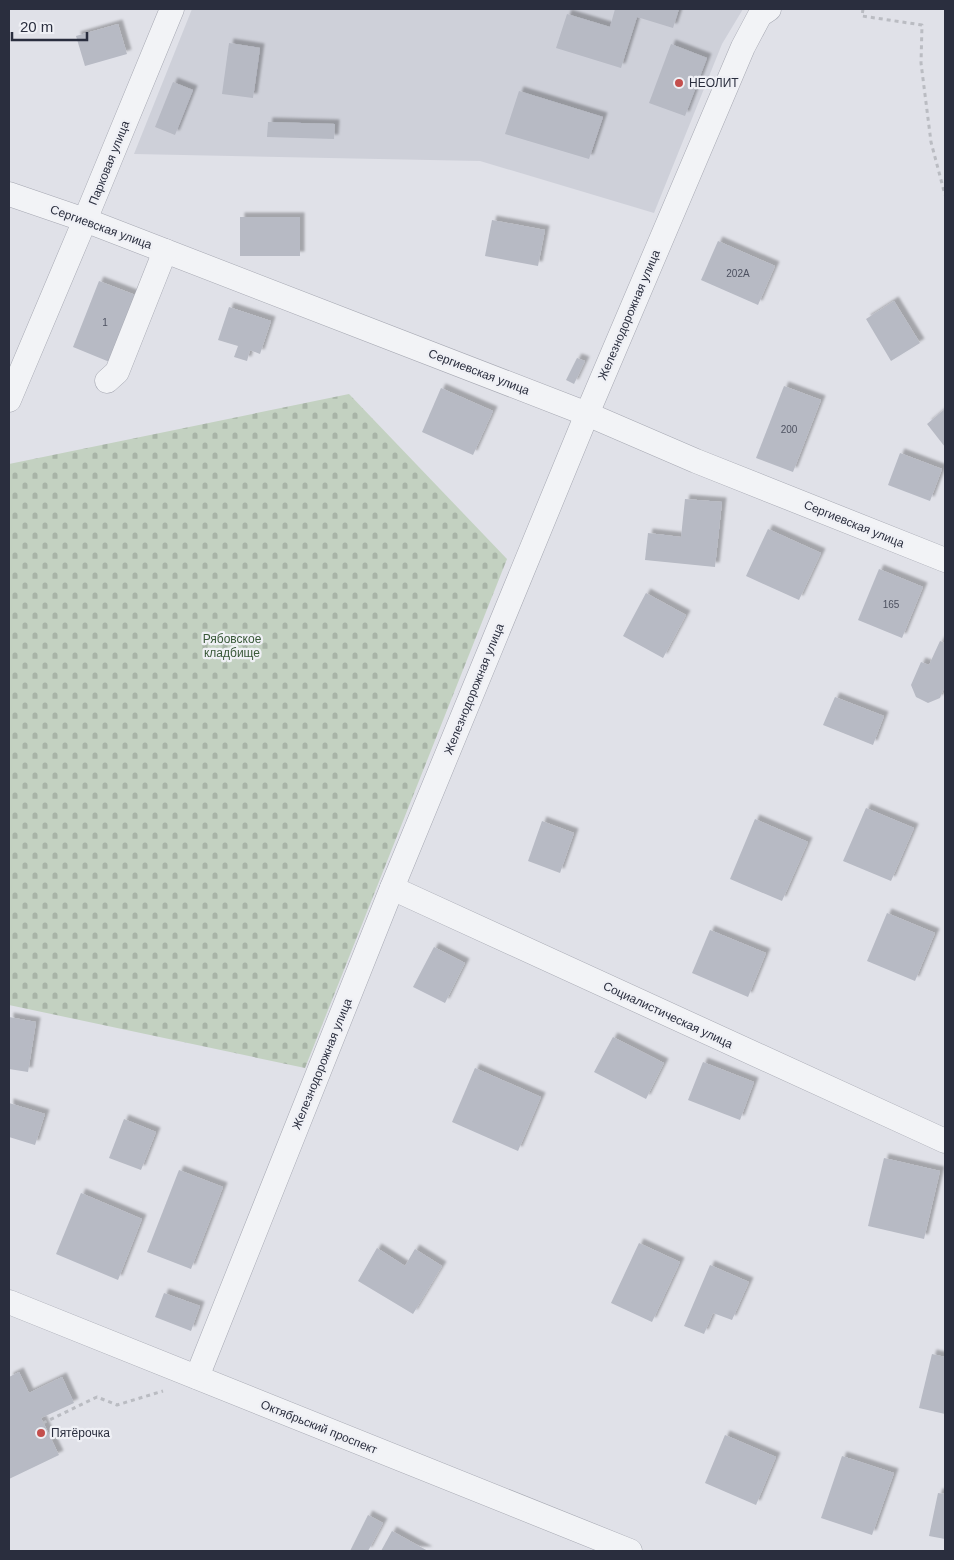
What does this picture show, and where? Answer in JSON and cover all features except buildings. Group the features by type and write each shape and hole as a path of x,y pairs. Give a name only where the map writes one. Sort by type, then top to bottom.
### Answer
{"street":[{"name":"Парковая улица","path":"9,400 172,9"},
{"name":"Железнодорожная улица","path":"197,1378 392,888 587,414 743,47 760,15 768,9"},
{"name":"Сергиевская улица","path":"9,194 85,220 587,414 696,461 945,560"},
{"path":"107,381 117,372 165,251"},
{"name":"Социалистическая улица","path":"392,888 945,1141"},
{"name":"Октябрьский проспект","path":"9,1302 630,1551"}],"path":[{"path":"864,9 862,16 922,25 921,63 931,142 945,195"},
{"path":"43,1423 98,1397 117,1405 164,1391"}],"shaded area":[{"path":"192,9 743,9 722,44 654,213 480,161 134,154"}],"green space":[{"name":"Рябовское кладбище","path":"349,394 507,559 305,1068 9,1005 9,464"}],"place":[{"name":"НЕОЛИТ","path":"679,83"},
{"name":"Пятёрочка","path":"41,1433"}]}
